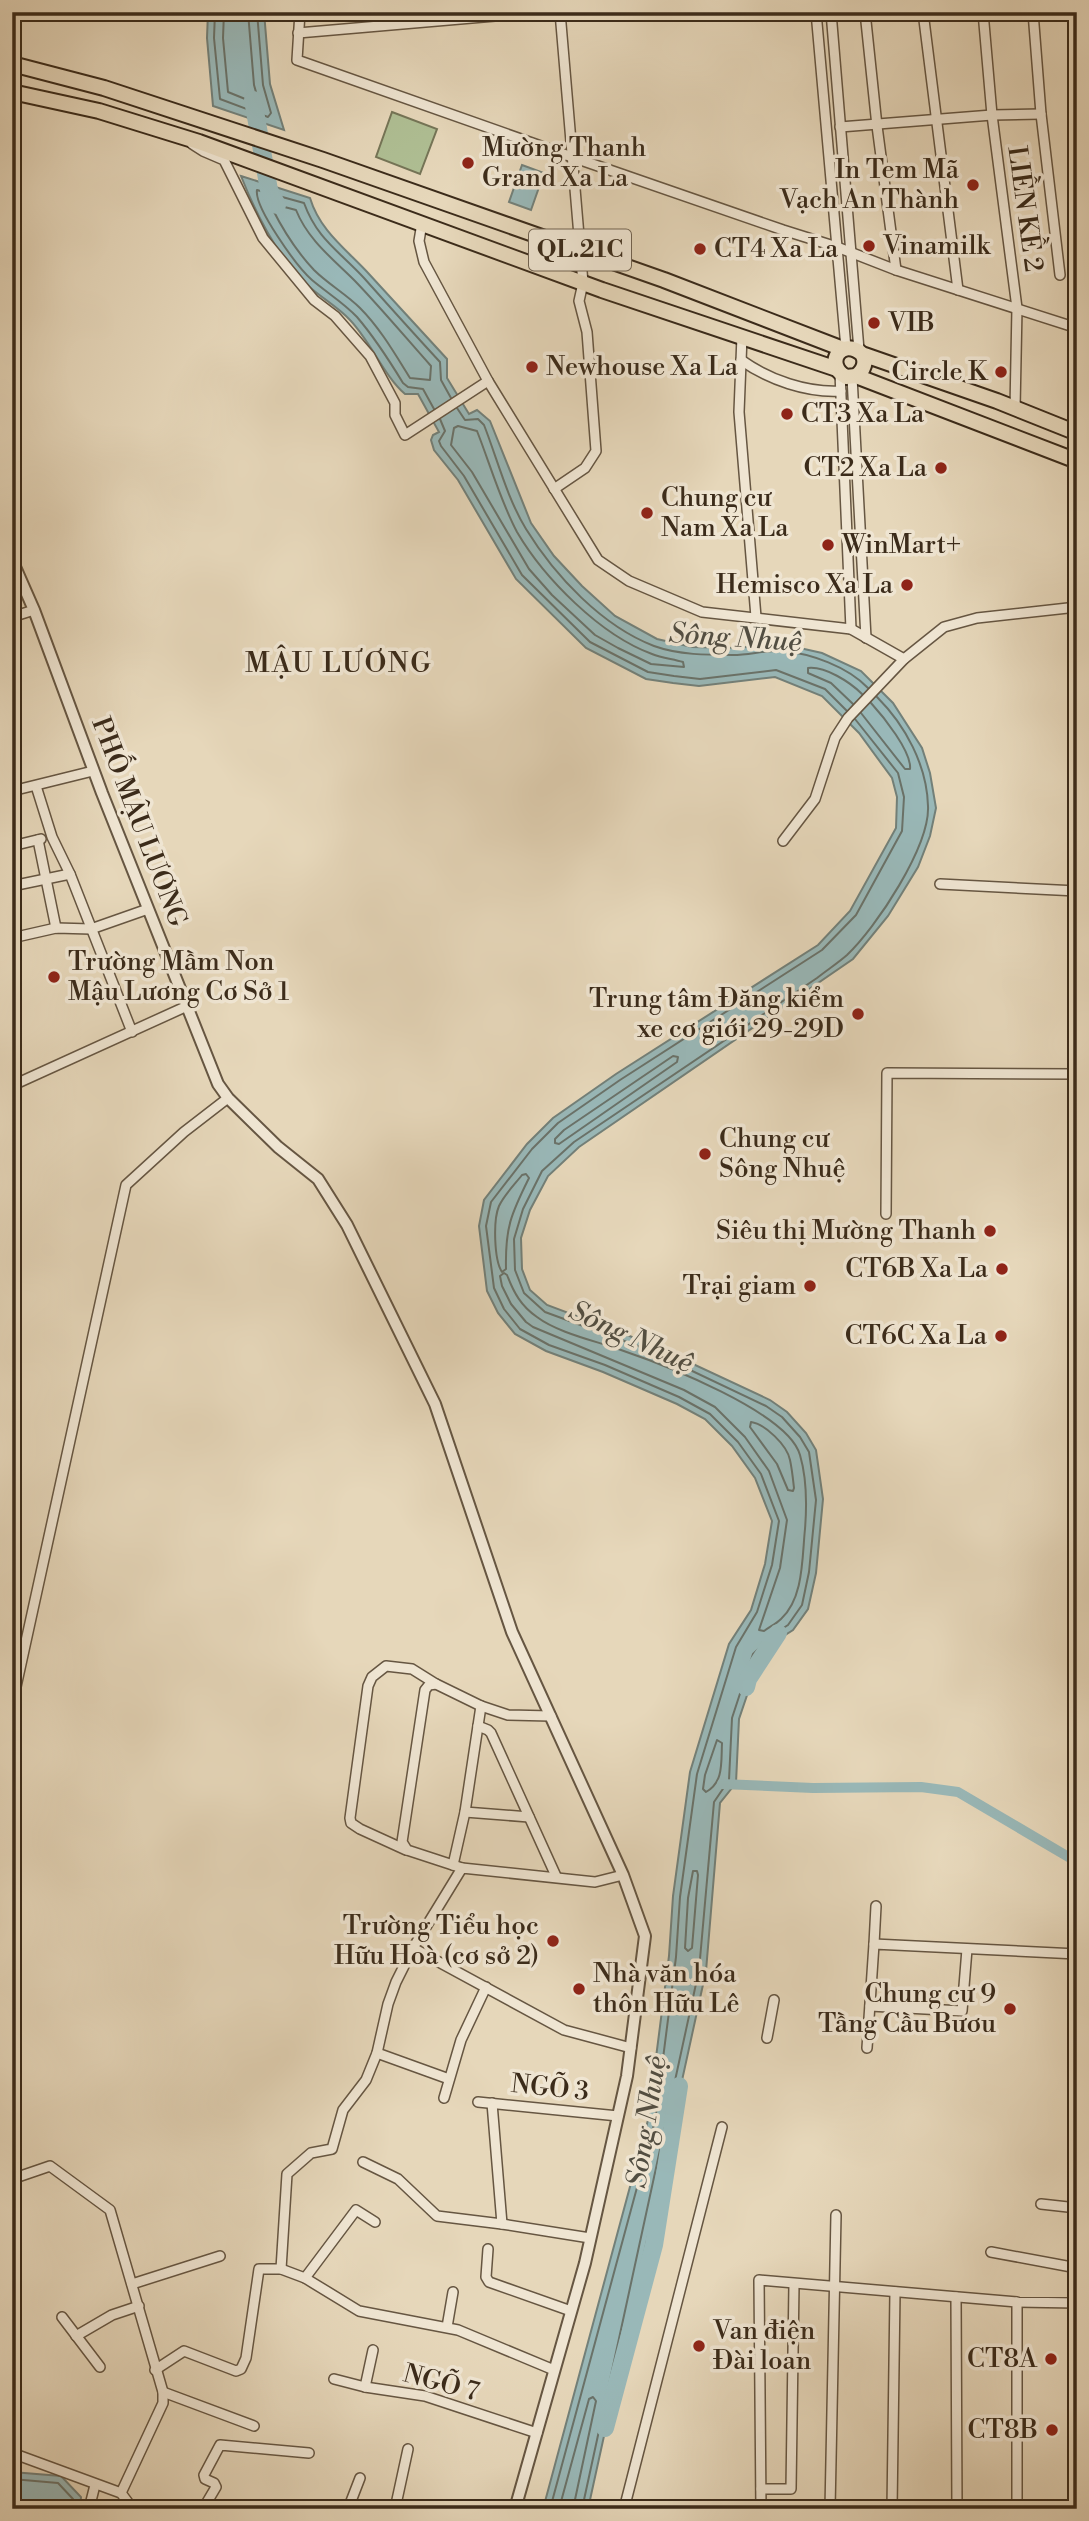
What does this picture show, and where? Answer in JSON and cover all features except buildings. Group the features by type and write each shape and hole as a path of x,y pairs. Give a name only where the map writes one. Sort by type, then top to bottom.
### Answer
{"highway":[{"name":"QL.21C","path":"12,64 104,88 206,121 664,279 1077,433"},
{"name":"QL.21C","path":"12,92 99,111 193,140 583,284 742,336 1077,461"},
{"path":"852,350 865,358 864,369 846,374 836,358 852,350"}],"street":[{"path":"12,30 18,12"},
{"path":"300,12 297,60 897,270 1077,328"},
{"path":"298,33 542,12"},
{"path":"554,489 585,468 596,452 587,332 579,301 583,284 560,12"},
{"path":"816,12 837,247 852,350"},
{"path":"831,12 851,253 852,350"},
{"path":"865,12 877,126 897,270"},
{"path":"923,12 958,289"},
{"name":"LIỀN KỀ 2","path":"983,12 992,115 1017,309 1015,408"},
{"path":"1033,12 1041,114 1060,275"},
{"path":"840,127 992,115 1041,114"},
{"path":"193,140 195,147 224,160 263,238 314,300 335,316 370,356 395,403 395,415 405,435 488,380"},
{"path":"422,223 419,241 424,262 488,380 597,560 629,582 702,612 851,629 904,659"},
{"path":"742,336 739,412 756,617"},
{"path":"741,360 758,372 816,391 841,391"},
{"path":"846,374 841,391 851,629"},
{"path":"846,374 866,638"},
{"name":"PHỐ MẬU LƯƠNG","path":"12,560 34,610 93,771 218,1084 228,1098 278,1147 318,1179 347,1225 435,1404 512,1632 623,1875 645,1936 631,2048 618,2116 590,2238 515,2509"},
{"path":"783,841 815,799 835,738 848,718 904,659 944,627 977,618 1077,607"},
{"path":"12,617 34,610"},
{"path":"12,791 93,771"},
{"path":"36,786 52,837 70,874 132,1032"},
{"path":"12,846 52,837"},
{"path":"38,840 56,928"},
{"path":"12,886 70,874"},
{"path":"940,884 1077,891"},
{"path":"12,938 56,928 91,929 148,909"},
{"path":"20,1082 186,1007"},
{"path":"886,1214 887,1073 1077,1074"},
{"path":"12,1705 126,1185 184,1132 228,1098"},
{"path":"551,1716 519,1717 481,1706 412,1669 386,1666 372,1677 368,1686 351,1823 407,1850 458,1866 595,1882 623,1875"},
{"path":"407,1850 401,1837 425,1690 429,1685 436,1684"},
{"path":"282,2269 287,2174 311,2153 332,2149 343,2110 366,2080 377,2053 388,2004 413,1948 458,1866 481,1706"},
{"path":"478,1726 491,1733 556,1876"},
{"path":"465,1812 528,1817"},
{"path":"867,2048 876,1906"},
{"path":"874,1944 1077,1954"},
{"path":"413,1948 564,2030 631,2048"},
{"path":"870,2006 962,2011 967,1949"},
{"path":"444,2098 461,2040 486,1987"},
{"path":"767,2038 774,2000"},
{"path":"377,2053 449,2079"},
{"name":"NGÕ 3","path":"478,2102 618,2116"},
{"path":"492,2103 502,2224"},
{"path":"624,2509 722,2127"},
{"path":"363,2162 398,2179 437,2216 590,2238"},
{"path":"12,2179 50,2166 110,2210 163,2392 163,2403 121,2493"},
{"path":"1041,2204 1077,2208"},
{"path":"305,2278 356,2210 375,2222"},
{"path":"830,2509 836,2215"},
{"path":"488,2249 486,2277 489,2281 570,2311"},
{"path":"992,2252 1077,2268"},
{"path":"132,2284 220,2256"},
{"path":"156,2370 184,2351 236,2371 241,2369 246,2358 259,2269 282,2269 305,2278 359,2311 447,2327 554,2370"},
{"path":"761,2509 759,2280 1017,2302 1077,2304"},
{"path":"761,2489 791,2489 794,2284"},
{"path":"447,2327 453,2292"},
{"path":"892,2509 895,2292"},
{"path":"956,2297 957,2509"},
{"path":"1017,2302 1017,2509"},
{"path":"76,2336 112,2315 139,2306"},
{"path":"62,2317 100,2367"},
{"path":"365,2387 373,2350"},
{"name":"NGÕ 7","path":"334,2379 365,2387 425,2396 537,2433"},
{"path":"163,2392 254,2426"},
{"path":"203,2509 216,2487 205,2479 204,2475 220,2445 309,2453"},
{"path":"394,2509 408,2449"},
{"path":"12,2453 121,2493 129,2507 143,2509"},
{"path":"348,2509 360,2478"},
{"path":"89,2509 95,2485"}],"green space":[{"path":"392,112 437,129 420,174 376,157"}],"water":[{"path":"208,12 264,12 270,84 284,130 213,106 207,38"},
{"path":"522,165 544,173 531,210 509,202"},
{"path":"241,176 310,198 320,220 335,239 447,359 447,378 469,414 477,410 490,421 531,523 554,556 582,586 615,616 657,639 692,647 736,648 782,644 822,653 861,671 893,703 922,748 930,773 936,808 930,836 918,867 888,916 853,959 579,1147 548,1176 530,1210 521,1238 522,1269 530,1290 547,1305 648,1343 770,1400 787,1412 806,1433 816,1450 823,1499 816,1573 808,1609 793,1630 760,1657 739,1719 736,1783 720,1803 706,1971 588,2509 543,2509 648,2120 690,1772 729,1644 751,1610 765,1564 772,1521 755,1478 732,1446 705,1419 603,1372 546,1351 515,1334 498,1313 487,1291 479,1226 484,1200 527,1144 553,1118 616,1074 818,945 850,911 896,828 897,797 892,778 859,733 822,696 775,677 699,686 646,679 586,648 516,579 458,480 434,450 431,440 433,435 439,432 418,394 405,394 397,387 350,320 309,287 284,259 253,205"},
{"path":"12,2472 61,2476 81,2497 80,2509 12,2509"}],"waterway":[{"name":"Sông Nhuệ","path":"253,100 269,190 277,205"},
{"name":"Sông Nhuệ","path":"746,1687 748,1679 778,1633"},
{"path":"722,1784 813,1788 921,1787 958,1792 1077,1862"},
{"name":"Sông Nhuệ","path":"605,2428 654,2245 679,2086"}],"place":[{"name":"Mường Thanh Grand Xa La","path":"468,163"},
{"name":"In Tem Mã Vạch An Thành","path":"973,185"},
{"name":"Vinamilk","path":"869,246"},
{"name":"CT4 Xa La","path":"700,249"},
{"name":"VIB","path":"874,323"},
{"name":"Newhouse Xa La","path":"532,367"},
{"name":"Circle K","path":"1001,372"},
{"name":"CT3 Xa La","path":"787,414"},
{"name":"CT2 Xa La","path":"941,468"},
{"name":"Chung cư Nam Xa La","path":"647,513"},
{"name":"WinMart+","path":"828,545"},
{"name":"Hemisco Xa La","path":"907,585"},
{"name":"Trường Mầm Non Mậu Lương Cơ Sở 1","path":"54,977"},
{"name":"Trung tâm Đăng kiểm xe cơ giới 29-29D","path":"858,1014"},
{"name":"Chung cư Sông Nhuệ","path":"705,1154"},
{"name":"Siêu thị Mường Thanh","path":"990,1231"},
{"name":"CT6B Xa La","path":"1002,1269"},
{"name":"Trại giam","path":"810,1286"},
{"name":"CT6C Xa La","path":"1001,1336"},
{"name":"Trường Tiểu học Hữu Hoà (cơ sở 2)","path":"553,1941"},
{"name":"Nhà văn hóa thôn Hữu Lê","path":"579,1989"},
{"name":"Chung cư 9 Tầng Cầu Bươu","path":"1010,2009"},
{"name":"Van điện Đài loan","path":"699,2346"},
{"name":"CT8A","path":"1051,2359"},
{"name":"CT8B","path":"1052,2430"}],"district":[{"name":"MẬU LƯƠNG","path":"339,663"}]}
